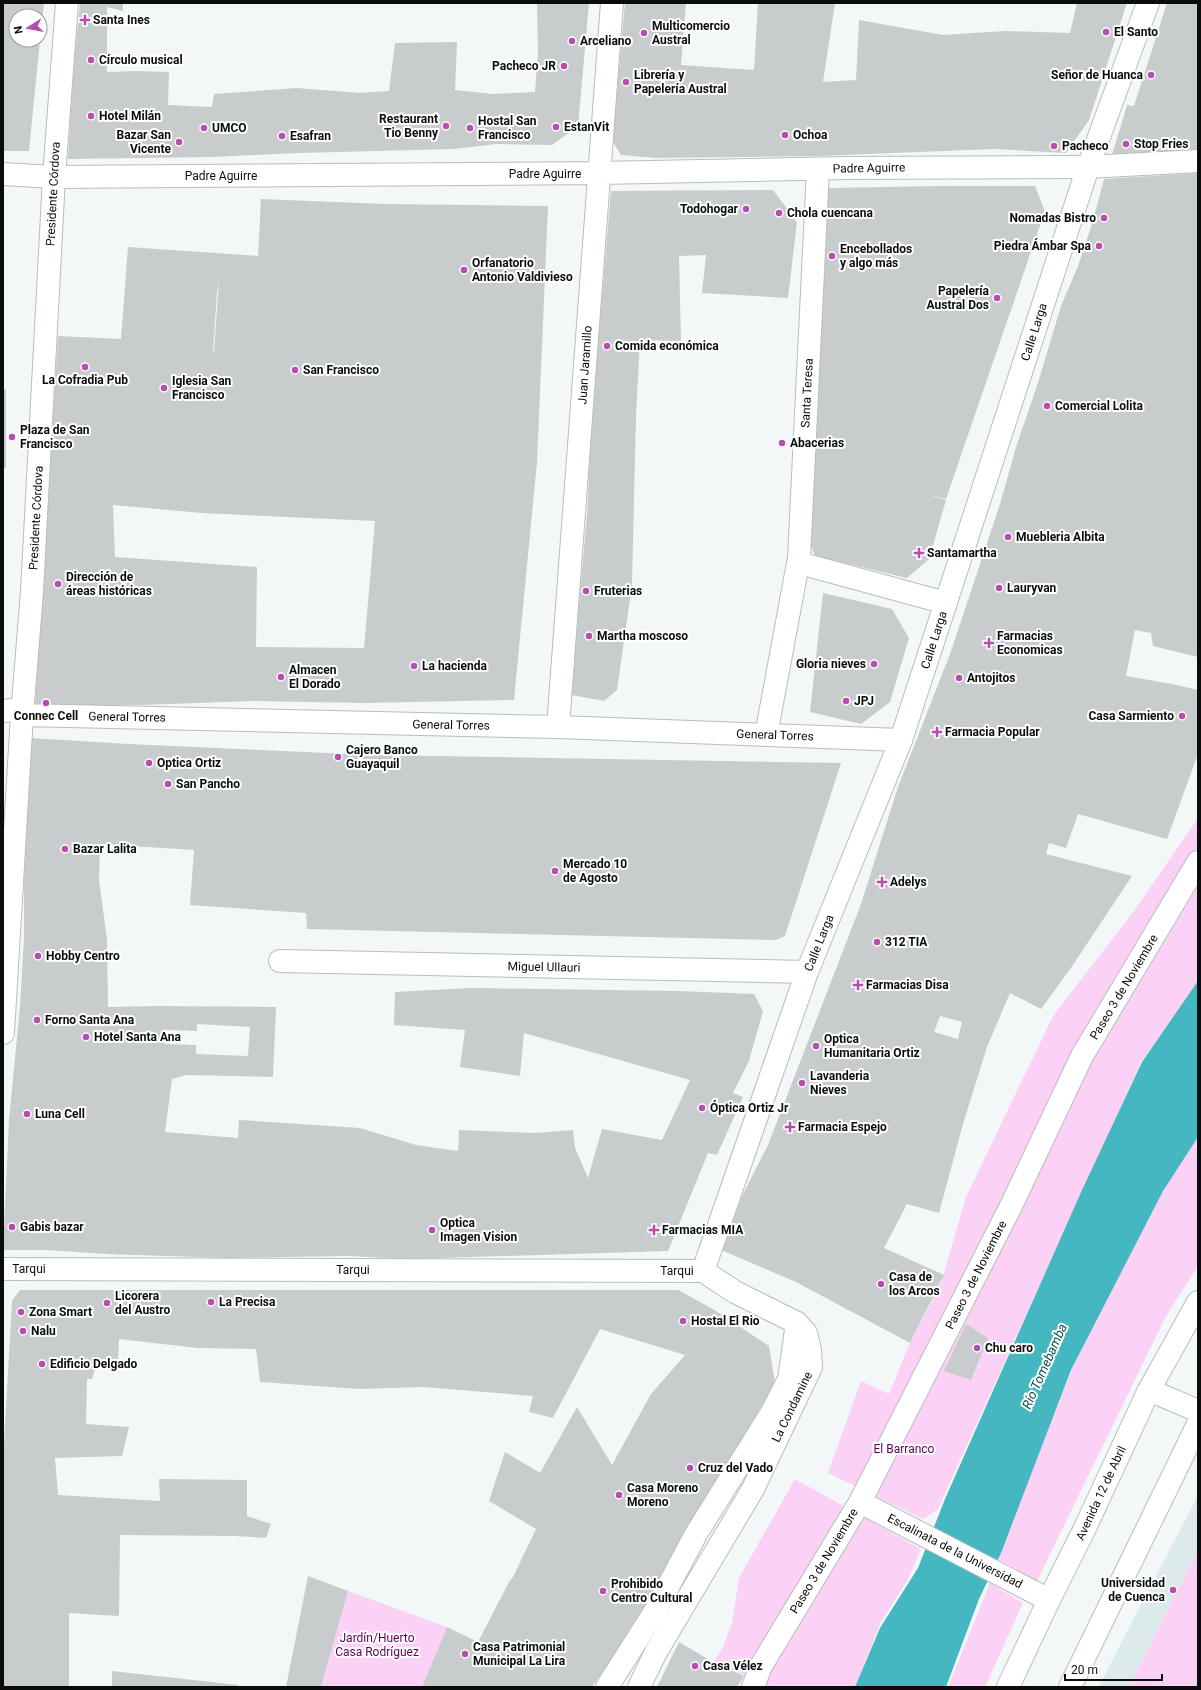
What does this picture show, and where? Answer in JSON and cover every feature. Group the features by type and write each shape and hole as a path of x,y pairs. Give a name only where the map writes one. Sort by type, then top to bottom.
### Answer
{"street":[{"name":"Presidente Córdova","path":"3,1033 13,713 32,592 54,177 67,3"},
{"name":"Juan Jaramillo","path":"558,727 612,3"},
{"name":"Calle Larga","path":"703,1271 807,972 901,740 1088,167 1148,3"},
{"name":"Padre Aguirre","path":"3,174 54,177 599,174 818,169 1088,167 1198,161"},
{"name":"Santa Teresa","path":"766,735 799,558 818,169"},
{"path":"799,558 803,564 946,603"},
{"name":"General Torres","path":"13,713 558,727 901,740"},
{"name":"Paseo 3 de Noviembre","path":"753,1687 761,1666 860,1502 1011,1206 1082,1056 1198,862"},
{"name":"Miguel Ullauri","path":"280,961 807,972"},
{"name":"Tarqui","path":"3,1269 703,1271"},
{"path":"607,1687 654,1613 696,1534 772,1412 789,1379 797,1323 735,1292 703,1271"},
{"name":"Avenida 12 de Abril","path":"1014,1682 1049,1600 1085,1528 1149,1390 1198,1302"},
{"name":"La Condamine","path":"639,1687 656,1652 753,1488 811,1367 810,1350 806,1333 797,1323"},
{"path":"1149,1390 1198,1411"},
{"path":"1070,1687 1198,1424"},
{"name":"Escalinata de la Universidad","path":"860,1502 1049,1600"}],"shaded area":[{"name":"Universidad de Cuenca","path":"1198,1495 1198,1687 1100,1687 1099,1686"}],"green space":[{"name":"El Barranco","path":"1198,818 1198,984 1141,1062 938,1509 923,1519 828,1473 861,1381 889,1394 910,1343 941,1283 966,1197 1053,1016 1134,911"},
{"path":"1198,1135 1198,1266 1166,1316 1037,1581 997,1559 1072,1369 1160,1189"},
{"path":"795,1479 921,1549 907,1581 881,1622 855,1687 751,1687 754,1679 713,1662 722,1649 732,1623 739,1578"},
{"path":"1198,1549 1198,1687 1129,1687"},
{"path":"990,1583 1023,1603 985,1687 948,1687"},
{"name":"Jardín/Huerto Casa Rodríguez","path":"348,1591 447,1627 422,1687 321,1687"}],"water":[{"name":"Río Tomebamba","path":"1198,981 1198,1137 1163,1191 1071,1370 1001,1553 979,1599 946,1687 855,1687 880,1628 918,1568 945,1499 1082,1190 1142,1062"}],"building":[{"path":"3,3 44,3 43,8 8,8 8,48 39,48 29,151 3,151"},
{"path":"80,3 123,3 123,11 107,7 107,72 169,72 168,105 212,107 214,94 297,88 360,93 389,91 395,43 457,42 455,90 492,94 535,92 538,53 537,3 589,3 578,126 552,145 496,144 454,149 211,157 68,159 73,74"},
{"path":"625,3 686,3 681,65 754,70 758,3 835,3 823,82 856,80 859,20 943,35 1005,31 1070,33 1077,3 1127,3 1089,120 1066,153 994,149 819,156 655,158 621,155 613,142"},
{"path":"1167,3 1198,3 1198,154 1112,155 1127,105 1134,106"},
{"path":"1198,173 1198,657 1153,646 1151,633 1135,630 1126,676 1198,690 1198,754 1167,839 1078,814 1066,848 1049,843 1046,854 1132,876 1073,965 1041,1009 1010,993 987,1047 963,1124 939,1213 907,1204 884,1248 944,1275 910,1343 796,1282 721,1250 743,1194 768,1145 861,904 898,787 950,654 1000,504 1017,444 1037,386 1061,306 1078,266 1092,224 1104,179","holes":["940,1016 962,1022 958,1039 934,1032"]},
{"path":"1035,186 1045,211 946,499 925,494 946,500 929,559 907,578 815,556 806,533 828,188"},
{"path":"773,190 797,222 788,298 702,293 706,255 679,256 681,341 640,340 636,415 632,585 617,690 604,701 571,695 587,515 592,414 611,191"},
{"path":"261,199 385,204 548,206 537,462 514,700 364,703 254,701 139,705 35,705 58,336 121,339 128,247 258,256","holes":["219,280 214,351 213,351 217,293","113,505 202,513 375,521 364,648 256,647 257,567 115,557"]},
{"path":"3,389 6,389 6,468 3,468"},
{"path":"823,593 892,609 909,638 890,702 861,724 810,712"},
{"path":"30,738 373,755 841,763 785,936 776,940 307,929 306,913 190,905 194,850 100,844 99,880 107,939 108,1007 276,1007 273,1077 187,1075 172,1079 165,1132 238,1138 239,1120 360,1128 416,1145 458,1151 459,1130 535,1133 573,1130 575,1148 588,1178 602,1129 662,1140 690,1080 524,1033 520,1076 460,1067 465,1030 394,1025 395,992 469,988 679,991 754,994 763,1011 749,1061 733,1093 743,1097 717,1155 708,1153 668,1251 407,1259 349,1256 228,1258 105,1254 47,1250 3,1250 9,1120 20,1006 24,937 24,884","holes":["197,1024 250,1027 248,1056 196,1054 196,1045 164,1044 165,1030 197,1031"]},
{"path":"20,1290 678,1290 713,1309 769,1346 775,1383 696,1518 655,1597 592,1687 422,1687 447,1627 478,1642 513,1577 536,1529 489,1501 505,1452 540,1473 577,1407 612,1465 651,1394 685,1355 600,1329 553,1418 529,1412 533,1396 423,1387 359,1389 260,1382 256,1349 198,1348 119,1339 118,1362 97,1363 92,1379 87,1379 86,1424 129,1427 122,1456 55,1458 58,1495 160,1501 159,1479 247,1480 247,1516 271,1524 266,1538 236,1536 120,1535 119,1616 69,1613 69,1687 3,1687 3,1461 12,1301"},
{"path":"966,1324 988,1338 971,1380 944,1371"},
{"path":"308,1576 348,1591 321,1687 286,1687"},
{"name":"Casa Vélez","path":"679,1642 713,1662 744,1676 737,1687 657,1687"},
{"path":"112,1671 238,1685 238,1687 112,1687"}],"place":[{"name":"Santa Ines","path":"85,20"},
{"name":"El Santo","path":"1106,32"},
{"name":"Multicomercio Austral","path":"644,33"},
{"name":"Arceliano","path":"572,41"},
{"name":"Círculo musical","path":"91,60"},
{"name":"Pacheco JR","path":"564,66"},
{"name":"Señor de Huanca","path":"1151,75"},
{"name":"Librería y Papelería Austral","path":"626,82"},
{"name":"Hotel Milán","path":"91,116"},
{"name":"Restaurant Tio Benny","path":"446,126"},
{"name":"EstanVit","path":"556,127"},
{"name":"UMCO","path":"204,128"},
{"name":"Hostal San Francisco","path":"470,128"},
{"name":"Ochoa","path":"785,135"},
{"name":"Esafran","path":"282,136"},
{"name":"Bazar San Vicente","path":"179,142"},
{"name":"Stop Fries","path":"1126,144"},
{"name":"Pacheco","path":"1054,146"},
{"name":"Todohogar","path":"746,209"},
{"name":"Chola cuencana","path":"779,213"},
{"name":"Nomadas Bistro","path":"1104,218"},
{"name":"Piedra Ámbar Spa","path":"1099,246"},
{"name":"Encebollados y algo más","path":"832,256"},
{"name":"Orfanatorio Antonio Valdivieso","path":"464,270"},
{"name":"Papelería Austral Dos","path":"997,298"},
{"name":"Comida económica","path":"607,346"},
{"name":"La Cofradia Pub","path":"85,367"},
{"name":"San Francisco","path":"295,370"},
{"name":"Iglesia San Francisco","path":"164,388"},
{"name":"Comercial Lolita","path":"1047,406"},
{"name":"Plaza de San Francisco","path":"12,437"},
{"name":"Abacerias","path":"782,443"},
{"name":"Muebleria Albita","path":"1008,537"},
{"name":"Santamartha","path":"919,553"},
{"name":"Dirección de áreas históricas","path":"58,584"},
{"name":"Lauryvan","path":"999,588"},
{"name":"Fruterias","path":"586,591"},
{"name":"Martha moscoso","path":"589,636"},
{"name":"Farmacias Economicas","path":"989,643"},
{"name":"Gloria nieves","path":"874,664"},
{"name":"La hacienda","path":"414,666"},
{"name":"Almacen El Dorado","path":"281,677"},
{"name":"Antojitos","path":"959,678"},
{"name":"JPJ","path":"846,701"},
{"name":"Connec Cell","path":"46,703"},
{"name":"Casa Sarmiento","path":"1182,716"},
{"name":"Farmacia Popular","path":"937,732"},
{"name":"Cajero Banco Guayaquil","path":"338,757"},
{"name":"Optica Ortiz","path":"149,763"},
{"name":"San Pancho","path":"168,784"},
{"name":"Bazar Lalita","path":"65,849"},
{"name":"Mercado 10 de Agosto","path":"555,871"},
{"name":"Adelys","path":"882,882"},
{"name":"312 TIA","path":"877,942"},
{"name":"Hobby Centro","path":"38,956"},
{"name":"Farmacias Disa","path":"858,985"},
{"name":"Forno Santa Ana","path":"37,1020"},
{"name":"Hotel Santa Ana","path":"86,1037"},
{"name":"Optica Humanitaria Ortiz","path":"816,1046"},
{"name":"Lavanderia Nieves","path":"802,1083"},
{"name":"Óptica Ortiz Jr","path":"702,1108"},
{"name":"Luna Cell","path":"27,1114"},
{"name":"Farmacia Espejo","path":"790,1127"},
{"name":"Gabis bazar","path":"12,1227"},
{"name":"Optica Imagen Vision","path":"432,1230"},
{"name":"Farmacias MIA","path":"654,1230"},
{"name":"Casa de los Arcos","path":"881,1284"},
{"name":"La Precisa","path":"211,1302"},
{"name":"Licorera del Austro","path":"107,1303"},
{"name":"Zona Smart","path":"21,1312"},
{"name":"Hostal El Rio","path":"683,1321"},
{"name":"Nalu","path":"23,1331"},
{"name":"Chu caro","path":"977,1348"},
{"name":"Edificio Delgado","path":"42,1364"},
{"name":"Cruz del Vado","path":"690,1468"},
{"name":"Casa Moreno Moreno","path":"619,1495"},
{"name":"Universidad de Cuenca","path":"1173,1590"},
{"name":"Prohibido Centro Cultural","path":"603,1591"},
{"name":"Casa Patrimonial Municipal La Lira","path":"465,1654"},
{"name":"Casa Vélez","path":"695,1666"}]}
